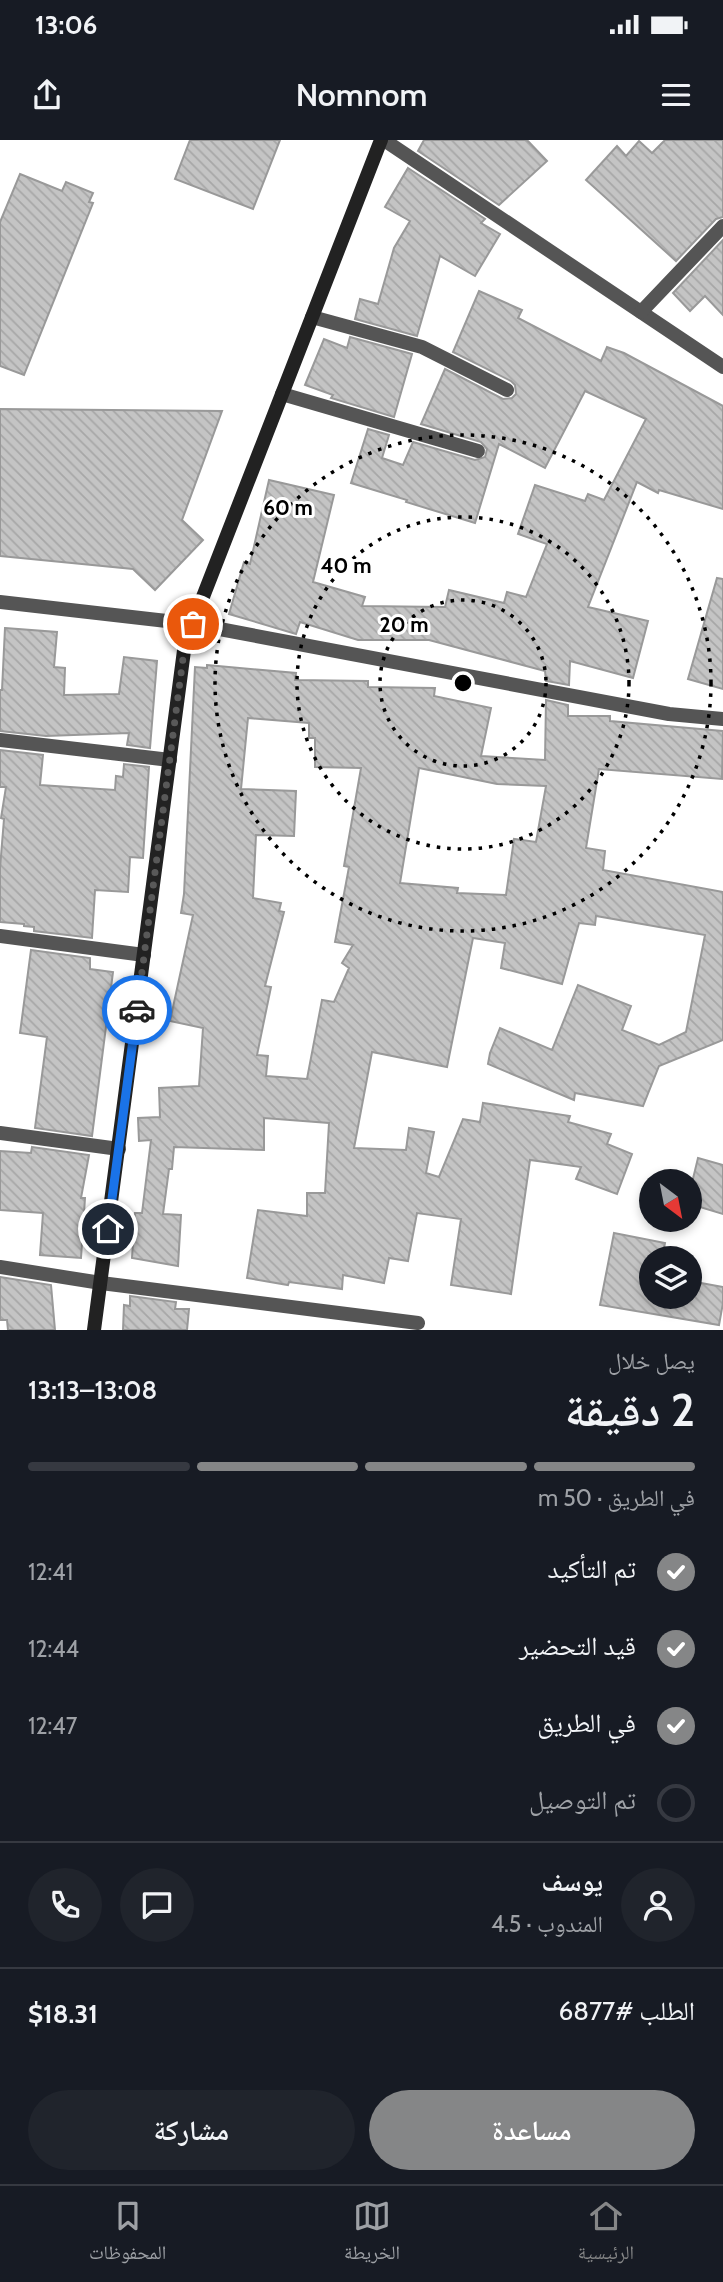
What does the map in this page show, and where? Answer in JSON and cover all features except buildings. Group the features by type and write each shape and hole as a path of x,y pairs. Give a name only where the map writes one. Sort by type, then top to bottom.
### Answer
{"street":[{"path":"94,1330 185,643 382,140 723,367"},
{"path":"641,313 723,226"},
{"path":"312,317 422,347 507,390"},
{"path":"282,394 478,451"},
{"path":"0,603 193,624 670,714 723,719"},
{"path":"0,740 170,760"},
{"path":"0,936 144,956"},
{"path":"0,1133 118,1149"},
{"path":"0,1267 101,1283 418,1323"}],"way so far":[{"path":"137,1010 185,643 193,624"}],"route":[{"path":"108,1229 137,1010"}]}
